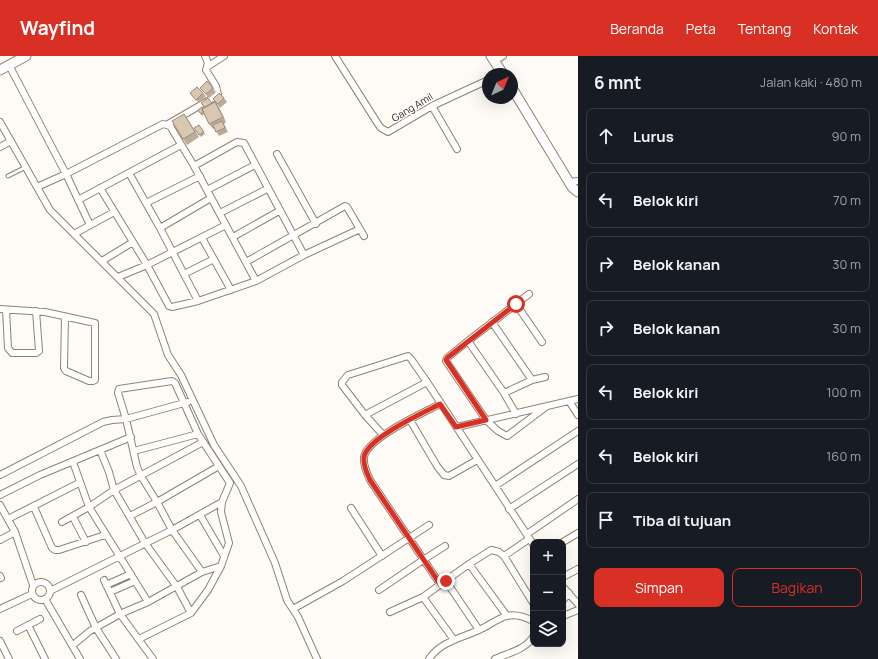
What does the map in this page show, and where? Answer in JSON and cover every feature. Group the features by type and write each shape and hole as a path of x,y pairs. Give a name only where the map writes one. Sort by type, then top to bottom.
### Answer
{"street":[{"path":"0,70 26,56"},
{"path":"37,187 66,174 163,124 168,124 218,95 216,86 206,70 208,63 205,56"},
{"path":"207,67 224,56"},
{"name":"Gang Amil","path":"335,56 378,124 388,132 432,106 482,83"},
{"path":"499,68 492,58 503,56"},
{"path":"9,65 66,174 90,225"},
{"path":"518,97 574,181 578,192"},
{"path":"432,106 457,149"},
{"path":"0,122 50,210 102,260 154,314 164,347 181,375 214,445 241,486 261,527 276,563 287,600 318,659"},
{"path":"168,124 200,176 256,281"},
{"path":"0,147 11,141"},
{"path":"194,166 240,142 244,143 267,189 304,255"},
{"path":"78,200 181,146"},
{"path":"277,154 316,224"},
{"path":"207,190 255,165"},
{"path":"129,173 160,228 198,302"},
{"path":"146,203 200,176"},
{"path":"100,188 147,265 170,307 198,302 256,281 304,255 360,229"},
{"path":"220,213 267,189"},
{"path":"160,228 211,198"},
{"path":"246,262 316,224 345,206 364,236"},
{"path":"74,234 114,212"},
{"path":"233,237 280,212"},
{"path":"118,277 173,253 226,225"},
{"path":"202,238 231,290"},
{"path":"102,260 133,242"},
{"path":"184,274 214,259"},
{"path":"529,294 468,340 447,358 446,362 486,420 498,431 507,436 546,406"},
{"path":"516,304 542,342"},
{"path":"36,311 39,351 36,353 9,351 3,309 36,311 65,316 95,323 93,381 89,381 66,371 64,368 65,316"},
{"path":"492,322 532,380"},
{"path":"468,340 504,393 516,414"},
{"path":"383,435 365,415 342,385 343,380 348,375 407,356 411,359 427,382 530,539"},
{"path":"504,393 532,380 545,376"},
{"path":"139,639 192,613 208,590 221,566 229,543 221,512 222,502 230,483 198,434 175,382 119,389 118,393 126,419 137,468 172,530 202,572"},
{"path":"365,415 427,382"},
{"path":"456,427 578,399"},
{"path":"0,475 103,422 126,419 184,404 193,400"},
{"path":"569,401 578,415"},
{"path":"440,404 383,435 367,450 364,456 364,466 370,480 423,560 443,582 479,630"},
{"path":"410,420 437,466 444,475 449,476 477,460"},
{"path":"495,486 578,431"},
{"path":"134,451 198,434"},
{"path":"0,495 40,475 130,437"},
{"path":"62,522 89,507 114,490 203,442"},
{"path":"100,450 109,472 114,490 145,543 177,587 192,613"},
{"path":"73,462 79,483 89,507 148,602"},
{"path":"510,509 578,464"},
{"path":"130,516 219,466"},
{"path":"8,519 79,483"},
{"path":"504,556 530,539 578,499"},
{"path":"45,599 50,591 120,557 222,502"},
{"path":"0,505 15,532 33,585 32,594"},
{"path":"34,506 54,549 59,550 106,535"},
{"path":"351,508 382,556"},
{"path":"200,515 224,556"},
{"path":"72,517 86,542"},
{"path":"292,608 343,581 429,525"},
{"path":"0,540 15,532"},
{"path":"566,540 578,533"},
{"path":"379,590 444,546"},
{"path":"390,612 422,597 491,550 499,552 504,556 530,598"},
{"path":"469,564 506,616"},
{"path":"72,645 84,635 120,614 148,602 202,572 221,566"},
{"path":"566,575 578,568"},
{"path":"131,574 105,582 120,614 153,659"},
{"path":"110,592 135,581"},
{"path":"33,585 44,582 47,584 50,591"},
{"path":"566,590 578,604"},
{"path":"566,596 569,593"},
{"path":"32,594 38,599 45,599"},
{"path":"0,609 32,594"},
{"path":"81,595 96,628 116,659"},
{"path":"422,597 454,640"},
{"path":"45,599 80,659"},
{"path":"566,615 578,610"},
{"path":"429,659 435,651 454,640 479,630 506,616 526,617 530,619"},
{"path":"16,631 40,618"},
{"path":"28,625 45,659"},
{"path":"0,640 9,659"},
{"path":"495,659 524,647 530,642"},
{"path":"511,652 515,659"}],"lane":[{"path":"8,176 26,166"}],"building":[{"path":"207,81 213,88 206,94 200,88"},
{"path":"197,87 203,93 196,100 190,93"},
{"path":"219,93 224,98 218,104 213,99"},
{"path":"208,98 212,103 205,107 201,103"},
{"path":"215,102 223,117 209,124 202,109"},
{"path":"202,107 203,112 201,114 198,110"},
{"path":"184,114 195,132 183,139 172,121"},
{"path":"222,121 225,128 216,132 213,125"},
{"path":"199,125 204,132 199,135 194,128"}],"route":[{"path":"446,581 440,584 370,480 364,466 364,456 367,450 383,435 440,404 456,427 486,420 446,360 468,340 516,304"}]}
